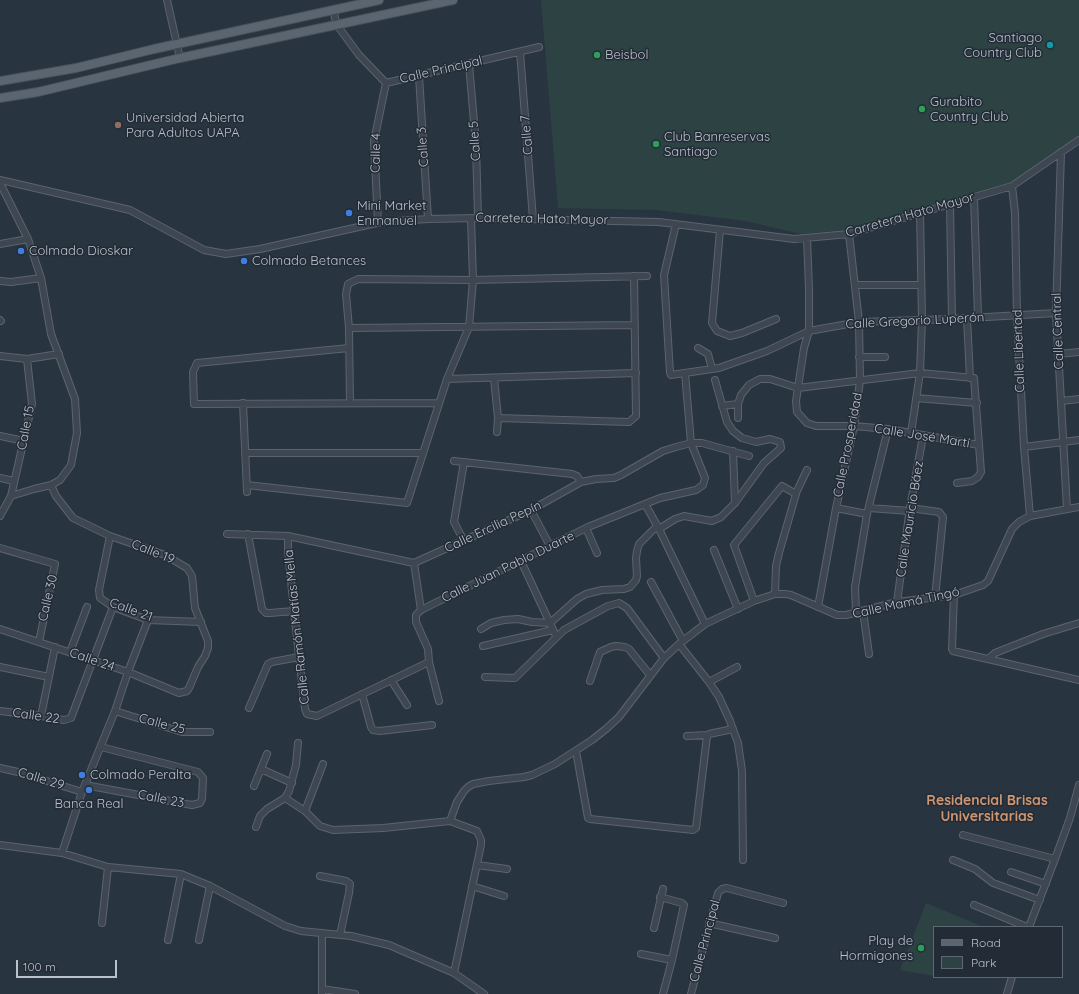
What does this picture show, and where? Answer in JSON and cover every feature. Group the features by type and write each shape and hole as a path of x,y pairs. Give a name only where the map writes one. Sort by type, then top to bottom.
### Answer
{"main road":[{"path":"0,81 76,68 177,44 379,0"},
{"path":"0,98 38,92 180,58 453,0"}],"street":[{"path":"167,0 180,58"},
{"name":"Calle Principal","path":"333,10 337,25 359,55 386,84 539,47"},
{"name":"Calle 7","path":"520,52 533,219"},
{"name":"Calle 5","path":"469,64 476,145 478,218"},
{"name":"Calle 3","path":"419,76 428,218"},
{"name":"Calle 4","path":"378,223 374,140 386,84"},
{"name":"Carretera Hato Mayor","path":"0,180 130,210 204,250 226,254 260,249 378,223 428,218 659,222 794,240 849,234 1012,186 1045,165 1079,140"},
{"name":"Calle Central","path":"1061,152 1056,313 1068,509"},
{"path":"0,184 28,239 41,278 51,334 75,399 77,433 71,465 60,480 51,485 11,496"},
{"name":"Calle Libertad","path":"1012,186 1015,213 1017,315 1024,447 1030,516"},
{"path":"974,197 978,317"},
{"path":"950,204 952,319"},
{"path":"910,433 920,373 922,320 920,212"},
{"path":"243,403 247,488 407,503 447,379 469,327 473,280 471,218"},
{"name":"Calle Gregorio Luperón","path":"676,224 664,275 671,375 719,368 767,351 809,331 859,322 952,319 1056,313"},
{"path":"720,230 712,322 717,332 730,336 742,333 776,319"},
{"name":"Calle Prosperidad","path":"818,607 836,508 854,426 860,381 859,322 849,234"},
{"path":"798,388 804,348 809,331 807,238"},
{"path":"0,244 28,239"},
{"path":"498,418 629,422 636,416 634,276"},
{"path":"350,403 346,294 348,284 358,279 473,280 647,276"},
{"path":"0,281 11,282 41,278"},
{"path":"855,285 921,285"},
{"path":"957,483 972,482 980,474 977,404 972,378 967,318"},
{"path":"348,328 635,325"},
{"path":"349,348 197,363 193,372 194,404 439,403"},
{"path":"698,348 708,354 712,369"},
{"path":"1058,354 1079,352"},
{"path":"0,356 27,359 59,354"},
{"path":"859,357 884,357"},
{"name":"Calle 15","path":"0,516 11,496 32,404 27,359"},
{"path":"686,373 691,443"},
{"path":"738,418 738,404 741,395 749,385 760,379 770,379 798,388 920,373 972,378"},
{"path":"447,379 636,374"},
{"path":"494,378 498,418 497,432"},
{"path":"481,630 491,624 504,620 518,619 532,622 550,623 577,599 586,594 602,590 624,589 634,583 638,576 636,558 639,544 658,527 684,516 712,521 721,517 735,503 764,463 781,448 780,442 770,439 756,442 742,438 733,431 727,422 715,380"},
{"name":"Calle José Martí","path":"798,388 796,401 797,412 807,423 816,426 854,426 910,433 979,445"},
{"path":"916,398 977,404"},
{"path":"1062,401 1079,399"},
{"path":"722,406 738,404"},
{"path":"856,614 855,587 868,511 888,430"},
{"path":"0,436 24,441"},
{"name":"Calle Mauricio Báez","path":"896,602 923,436"},
{"path":"1024,447 1079,440"},
{"name":"Calle Ercilia Pepín","path":"414,563 531,510 581,482 614,478 664,451 691,443 702,444 749,456"},
{"name":"Calle Juan Pablo Duarte","path":"421,610 586,528 660,498 696,490 703,485 705,478 691,443"},
{"path":"733,452 735,503"},
{"path":"245,453 423,453"},
{"path":"454,461 572,474 577,476 581,482"},
{"path":"464,462 454,522 464,541"},
{"path":"775,594 776,566 779,553 796,493 807,470"},
{"path":"0,478 14,481"},
{"name":"Calle 19","path":"51,485 56,496 73,518 110,536 165,554 187,568 192,576 195,608 208,641 208,648 189,688 182,693"},
{"path":"754,601 734,543 781,487 783,486 796,493"},
{"path":"645,504 658,527 705,624"},
{"path":"836,508 868,511 910,510 939,512 942,517 936,598"},
{"name":"Calle Mamá Tingó","path":"450,821 457,802 464,791 473,784 528,777 555,764 606,729 619,717 664,658 681,642 705,624 754,601 775,594 792,595 837,615 856,614 896,602 954,595 986,583 1012,529 1019,522 1030,516 1079,508"},
{"path":"531,510 550,546"},
{"path":"586,528 597,553"},
{"path":"227,534 288,536 414,563 421,610 416,615 416,622 428,649 439,701"},
{"path":"248,534 262,609 264,612 270,613 294,611"},
{"name":"Calle 21","path":"110,536 98,590 100,598 113,606 148,620 201,622"},
{"name":"Calle Ramón Matías Mella","path":"288,536 298,657 307,714 310,716 321,715 362,694"},
{"name":"Calle 30","path":"0,548 55,564 38,642"},
{"path":"714,550 738,609"},
{"path":"521,561 556,636"},
{"path":"651,582 681,642 719,697 733,729 740,751 742,771 743,860"},
{"path":"954,595 952,650 1079,680"},
{"path":"485,677 515,678 556,636 572,625 608,606 619,604 627,608 664,658"},
{"name":"Calle 22","path":"0,711 64,720 71,718 113,606"},
{"path":"70,652 87,607"},
{"path":"863,611 869,654"},
{"path":"62,853 82,792 115,711 148,620"},
{"path":"988,659 995,653 1044,634 1079,623"},
{"name":"Calle 24","path":"0,629 128,672 175,693 182,693"},
{"path":"483,646 553,630"},
{"path":"590,681 600,652 616,646 626,647 650,675"},
{"path":"41,716 55,647"},
{"path":"249,708 268,664 298,657"},
{"path":"430,662 362,694 370,727 373,730 380,731 432,725"},
{"path":"0,667 49,677"},
{"path":"709,682 737,667"},
{"path":"391,680 407,705"},
{"name":"Calle 25","path":"115,711 182,732 210,732"},
{"path":"687,736 708,735 733,729"},
{"path":"576,751 588,818 693,830 696,828 708,735"},
{"path":"256,827 260,816 267,809 285,798 289,791 296,765 298,742"},
{"name":"Calle 23","path":"85,785 192,805 200,803 202,799 203,778 198,772 101,747"},
{"path":"254,786 267,754"},
{"path":"305,811 323,764"},
{"name":"Calle 29","path":"0,768 18,772 82,792"},
{"path":"261,769 292,783"},
{"path":"1028,926 1040,900 1070,818 1079,785"},
{"path":"285,798 305,811 320,826 333,830 383,828 450,821 477,832 480,836 481,845 454,972"},
{"path":"963,835 1055,859"},
{"path":"0,845 62,853 108,867 181,874 210,886 285,926 301,931 351,936 389,945 454,972 484,994"},
{"path":"953,860 975,870 993,883 1040,900"},
{"path":"477,865 507,869"},
{"path":"102,923 108,867"},
{"path":"1011,872 1046,884"},
{"path":"168,940 181,874"},
{"path":"320,876 346,881 350,884 340,935"},
{"path":"199,940 210,886"},
{"path":"472,886 504,896"},
{"name":"Calle Principal","path":"691,994 709,923 718,893 722,889 727,888 783,903"},
{"path":"654,928 663,889"},
{"path":"660,897 682,903 684,905 663,994"},
{"path":"974,905 1026,926"},
{"path":"709,923 775,938"},
{"path":"322,933 322,992 355,994"},
{"path":"641,954 672,960"},
{"path":"1007,994 1012,978"}],"green space":[{"path":"541,0 1079,0 1079,137 1009,184 846,230 801,234 745,221 656,210 558,208"},
{"name":"Play de Hormigones","path":"926,903 979,925 933,926 933,976 900,970"}],"place":[{"name":"Santiago Country Club","path":"1050,45"},
{"name":"Beisbol","path":"597,55"},
{"name":"Gurabito Country Club","path":"922,109"},
{"name":"Universidad Abierta Para Adultos UAPA","path":"118,125"},
{"name":"Club Banreservas Santiago","path":"656,144"},
{"name":"Mini Market Enmanuel","path":"349,213"},
{"name":"Colmado Dioskar","path":"21,251"},
{"name":"Colmado Betances","path":"244,261"},
{"name":"Colmado Peralta","path":"82,775"},
{"name":"Banca Real","path":"89,790"},
{"name":"Play de Hormigones","path":"921,948"}],"district":[{"name":"Residencial Brisas Universitarias","path":"987,810"}]}
